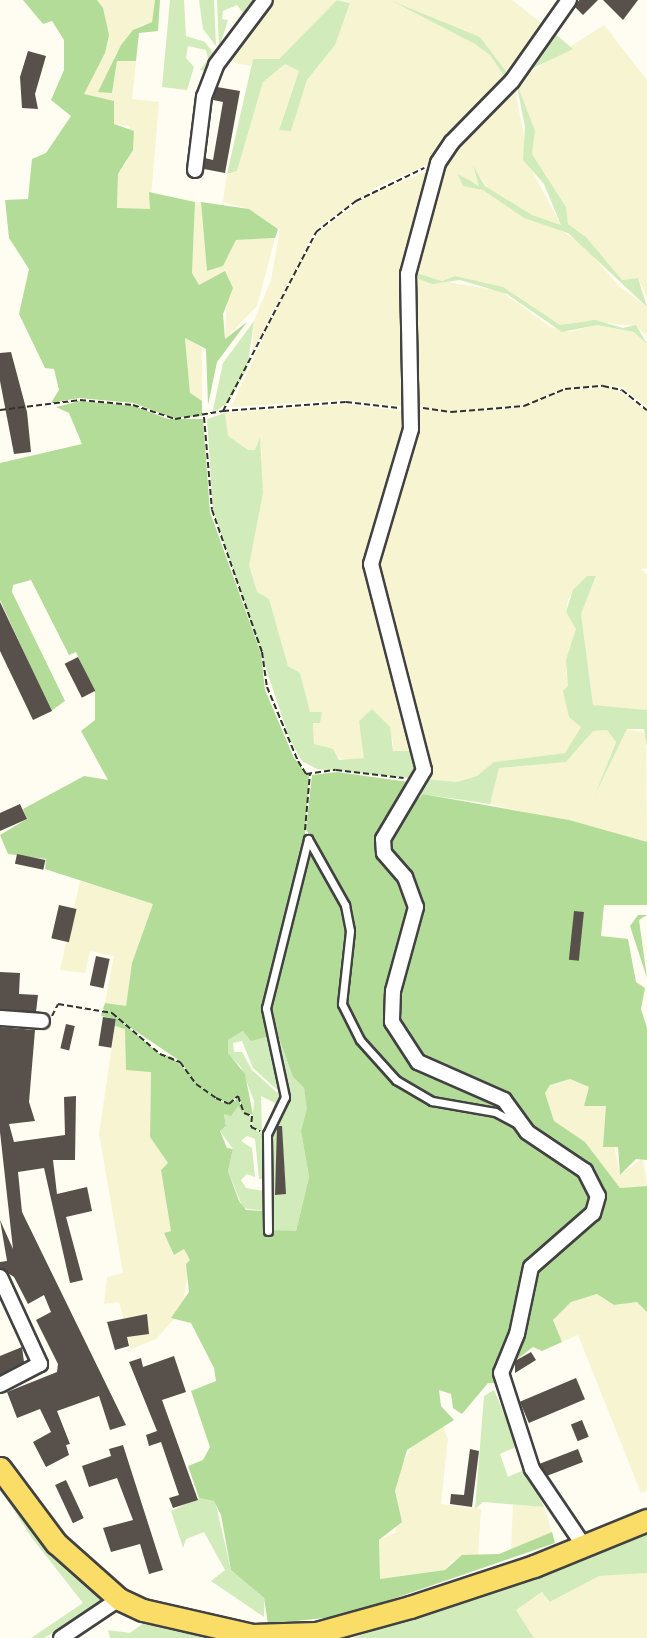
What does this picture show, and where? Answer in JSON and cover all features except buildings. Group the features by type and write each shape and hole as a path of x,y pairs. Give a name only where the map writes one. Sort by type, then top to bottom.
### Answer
{"main road":[{"path":"0,1468 56,1543 119,1599 226,1630 295,1636 461,1592 647,1520"}],"street":[{"path":"195,170 204,97 216,65 265,0"},
{"path":"569,0 512,81 452,142 438,163 408,274 411,429 371,564 372,584 420,743 422,781 394,813 383,839 384,854 405,877 416,907 392,998 392,1022 418,1062 432,1073 494,1093 516,1112 528,1132 585,1171 598,1196 593,1213 531,1267 517,1334 501,1373 532,1469 584,1546"},
{"path":"0,1018 42,1020"},
{"path":"0,1277 40,1364 0,1385"},
{"path":"61,1638 119,1599"}],"lane":[{"path":"308,839 348,916 342,1004 360,1040 396,1080 432,1101 495,1112 528,1132"},
{"path":"268,1231 267,1134 285,1097 266,1008 269,988 308,839"}],"path":[{"path":"223,411 237,393 260,337 316,232 382,186 438,163"},
{"path":"0,410 80,400 133,405 167,418 204,417 223,411 346,402 451,412 524,406 539,396 603,386 622,390 647,410"},
{"path":"204,417 212,510 262,652 267,687 289,745 310,773 308,839"},
{"path":"310,773 354,771 422,781"},
{"path":"42,1020 54,1015 58,1004 112,1013 160,1054 180,1062 195,1084 216,1098 229,1104 238,1096 244,1113 252,1116 251,1127 267,1134"}],"shaded area":[{"path":"97,0 155,0 152,22 139,26 114,57 112,93 117,61 136,61 132,99 159,102 150,209 117,209 118,174 127,162 130,126 114,124 83,94 109,35"},
{"path":"272,0 337,0 279,59 254,59 250,66 228,61"},
{"path":"345,0 512,0 549,29 511,78 480,37 394,2 475,44 490,55 508,82 434,162 376,187 315,230 252,353 254,321 271,280 280,230 249,209 223,202 227,174 237,171 263,82 285,64 299,71 279,129 291,131 307,80 335,45 350,3"},
{"path":"604,25 647,80 647,297 638,278 622,280 587,238 568,224 566,207 532,154 535,131 516,81"},
{"path":"514,85 530,167 561,225 532,215 488,188 474,167 480,186 463,178 463,185 483,190 524,218 561,230 582,244 620,287 647,307 647,336 636,326 587,321 560,325 503,287 455,276 442,281 413,272 428,235 442,163"},
{"path":"434,169 413,256 409,407 343,400 231,407 297,265 318,233 370,194"},
{"path":"195,202 201,202 207,271 223,266 236,240 275,238 257,306 225,339 227,297 214,280 199,285 192,273"},
{"path":"411,276 501,291 550,327 569,332 596,325 634,332 647,344 647,407 623,388 609,385 564,389 521,405 449,411 416,407"},
{"path":"185,336 202,348 202,401 190,394"},
{"path":"612,387 647,411 647,568 641,569 647,575 647,710 593,705 581,614 596,577 587,577 568,599 566,612 576,629 566,672 581,727 565,753 494,762 477,776 457,782 425,779 404,661 375,571 416,410 509,409 566,390"},
{"path":"347,404 409,412 369,581 419,751 393,751 393,740 372,709 359,721 365,757 348,762 314,744 313,722 320,723 310,712 300,673 288,666 269,599 257,592 249,565 262,452 259,439 255,450 248,450 228,437 225,413"},
{"path":"627,729 646,733 647,842 490,804 499,768 566,762 593,731 607,730 616,741 594,797"},
{"path":"80,881 153,904 132,963 126,1007 105,1003 114,956 90,951 85,973 60,970"},
{"path":"115,1026 125,1028 151,1072 150,1137 168,1163 171,1231 165,1233 174,1255 184,1249 190,1260 182,1310 156,1339 131,1349 119,1302 104,1304 107,1277 123,1273 99,1134"},
{"path":"570,1079 589,1087 598,1105 606,1105 620,1175 643,1158 647,1186 620,1188 585,1142 554,1121 545,1093 550,1085"},
{"path":"597,1294 614,1305 637,1302 647,1312 647,1490 641,1493 578,1335 562,1342 553,1320 571,1302"},
{"path":"443,1426 448,1439 441,1504 481,1509 478,1556 452,1561 445,1570 380,1579 379,1540 396,1532 395,1491 402,1463 416,1441"},
{"path":"513,1504 544,1507 552,1532 511,1549"},
{"path":"647,1573 647,1638 534,1638 516,1610 543,1592 551,1602 599,1576"}],"green space":[{"path":"23,0 97,0 103,8 109,35 105,53 84,94 114,101 114,124 134,131 133,150 118,174 117,208 150,209 149,192 195,202 192,273 199,285 225,271 233,288 223,314 225,339 247,322 217,362 208,405 206,349 185,338 190,393 202,401 202,416 173,418 134,403 79,398 51,403 59,390 54,369 45,368 19,314 29,269 9,238 5,200 28,199 32,159 46,153 71,116 51,100 64,70 64,40 52,21 43,24"},
{"path":"155,0 160,0 158,31 139,33 136,61 117,61 112,93 98,92 121,45 133,30 152,22"},
{"path":"170,0 184,0 186,36 205,42 213,53 205,71 200,70 208,59 206,50 188,46 186,58 194,67 187,90 162,87"},
{"path":"199,0 214,0 216,46 203,29"},
{"path":"217,0 257,0 228,44 243,13 237,5 223,11 222,19 228,20 219,48"},
{"path":"337,0 350,3 335,45 307,80 291,131 279,130 299,71 285,64 263,82 237,171 227,174 253,59 279,59"},
{"path":"392,1 480,37 511,78 508,82 490,55 475,44"},
{"path":"553,32 573,49 521,74"},
{"path":"516,81 535,131 532,154 566,207 568,224 587,238 622,280 638,278 647,307 568,233 524,218 483,190 463,186 458,174 479,186 473,165 485,186 532,215 561,225 544,184 523,160 525,127"},
{"path":"201,202 249,209 278,229 275,238 236,240 223,266 207,271"},
{"path":"413,272 442,281 455,276 503,287 560,325 595,320 623,328 636,325 647,344 634,332 597,325 562,332 507,294 460,280 432,284 411,276"},
{"path":"254,321 247,369 228,403 212,414 223,363"},
{"path":"80,401 134,406 168,419 203,419 210,512 261,654 265,690 294,758 309,776 304,849 267,988 270,1036 251,1041 243,1031 228,1040 228,1053 245,1074 253,1115 245,1113 238,1096 229,1104 216,1098 196,1083 180,1061 103,1009 105,1003 126,1006 132,963 153,904 45,869 46,859 8,854 0,835 27,819 23,809 84,776 108,780 81,731 95,720 95,693 76,652 69,655 31,580 13,585 12,592 65,701 51,711 0,600 0,463 82,444 69,413 56,407"},
{"path":"225,413 228,436 248,450 255,450 260,437 263,493 249,565 257,592 269,599 288,666 300,673 310,712 322,712 320,723 313,723 314,744 333,749 339,760 364,758 359,721 372,709 390,727 393,751 419,751 419,779 317,769 302,761 290,740 213,511 207,419"},
{"path":"587,576 596,576 581,614 593,705 647,710 647,747 644,729 627,729 594,797 616,742 607,730 593,731 566,762 499,768 490,804 423,794 415,798 425,779 457,782 477,776 494,762 565,753 581,727 569,717 563,691 568,686 566,660 576,629 566,612 573,590"},
{"path":"337,772 416,783 397,800 378,837 412,904 387,1004 423,1070 492,1094 516,1120 433,1099 397,1078 361,1039 344,1004 350,915 306,829 312,775"},
{"path":"423,794 569,820 647,842 647,905 604,905 601,936 628,939 636,982 645,988 641,1009 647,1028 647,1160 636,1159 620,1175 618,1147 603,1147 606,1106 584,1106 589,1087 570,1079 550,1085 545,1093 554,1121 585,1142 620,1188 647,1186 647,1312 637,1302 614,1305 597,1294 571,1302 553,1320 562,1342 542,1351 533,1347 507,1367 531,1276 580,1233 602,1191 538,1139 517,1109 421,1057 398,1022 395,992 411,955 421,904 386,850 392,824"},
{"path":"309,846 341,898 348,923 343,1018 371,1058 394,1081 431,1103 504,1118 580,1171 595,1205 555,1240 518,1300 498,1383 488,1383 462,1414 453,1408 451,1394 439,1390 441,1406 454,1420 407,1450 395,1491 402,1522 379,1540 380,1579 445,1570 462,1555 499,1554 552,1532 555,1543 343,1616 268,1624 264,1598 231,1570 221,1515 214,1501 199,1498 188,1466 203,1460 210,1447 191,1391 216,1381 214,1368 191,1323 171,1318 189,1292 186,1264 190,1260 184,1249 174,1255 164,1233 171,1231 161,1170 168,1163 150,1137 151,1072 126,1070 125,1029 115,1026 116,1019 101,1016 103,1010 111,1013 160,1054 172,1057 216,1099 229,1105 238,1098 244,1114 238,1106 231,1116 224,1114 226,1126 220,1131 227,1148 233,1149 228,1171 239,1201 246,1210 265,1211 265,1230 296,1231 309,1177 301,1131 307,1109 304,1088 293,1077 268,1008"},
{"path":"638,915 647,915 639,920 647,978 630,926"},
{"path":"268,1008 293,1077 304,1088 308,1109 301,1131 309,1177 296,1231 270,1231 269,1134 287,1097"},
{"path":"243,1031 270,1036 283,1095 253,1068 242,1041 233,1043 234,1052 242,1052 252,1070 283,1098 268,1123 275,1103 261,1096 262,1132 252,1127 254,1101 241,1067 227,1053 228,1040"},
{"path":"238,1106 251,1116 251,1128 262,1133 265,1179 259,1179 255,1139 247,1136 241,1141 252,1148 255,1177 247,1174 241,1180 246,1188 264,1191 265,1211 243,1208 228,1171 233,1149 220,1131 226,1126 224,1114"},
{"path":"494,1390 518,1446 500,1454 508,1477 526,1469 544,1507 483,1502 475,1509 484,1396"},
{"path":"0,1480 49,1548 101,1598 97,1606 44,1638 31,1638 83,1603 32,1538 0,1489"},
{"path":"199,1498 215,1501 231,1570 264,1598 264,1617 211,1581 225,1570 204,1532 186,1539 183,1548 171,1511"},
{"path":"647,1533 647,1573 599,1576 550,1602 542,1592 516,1610 534,1638 353,1638"},
{"path":"145,1622 217,1638 110,1638 108,1630 130,1633"}]}
